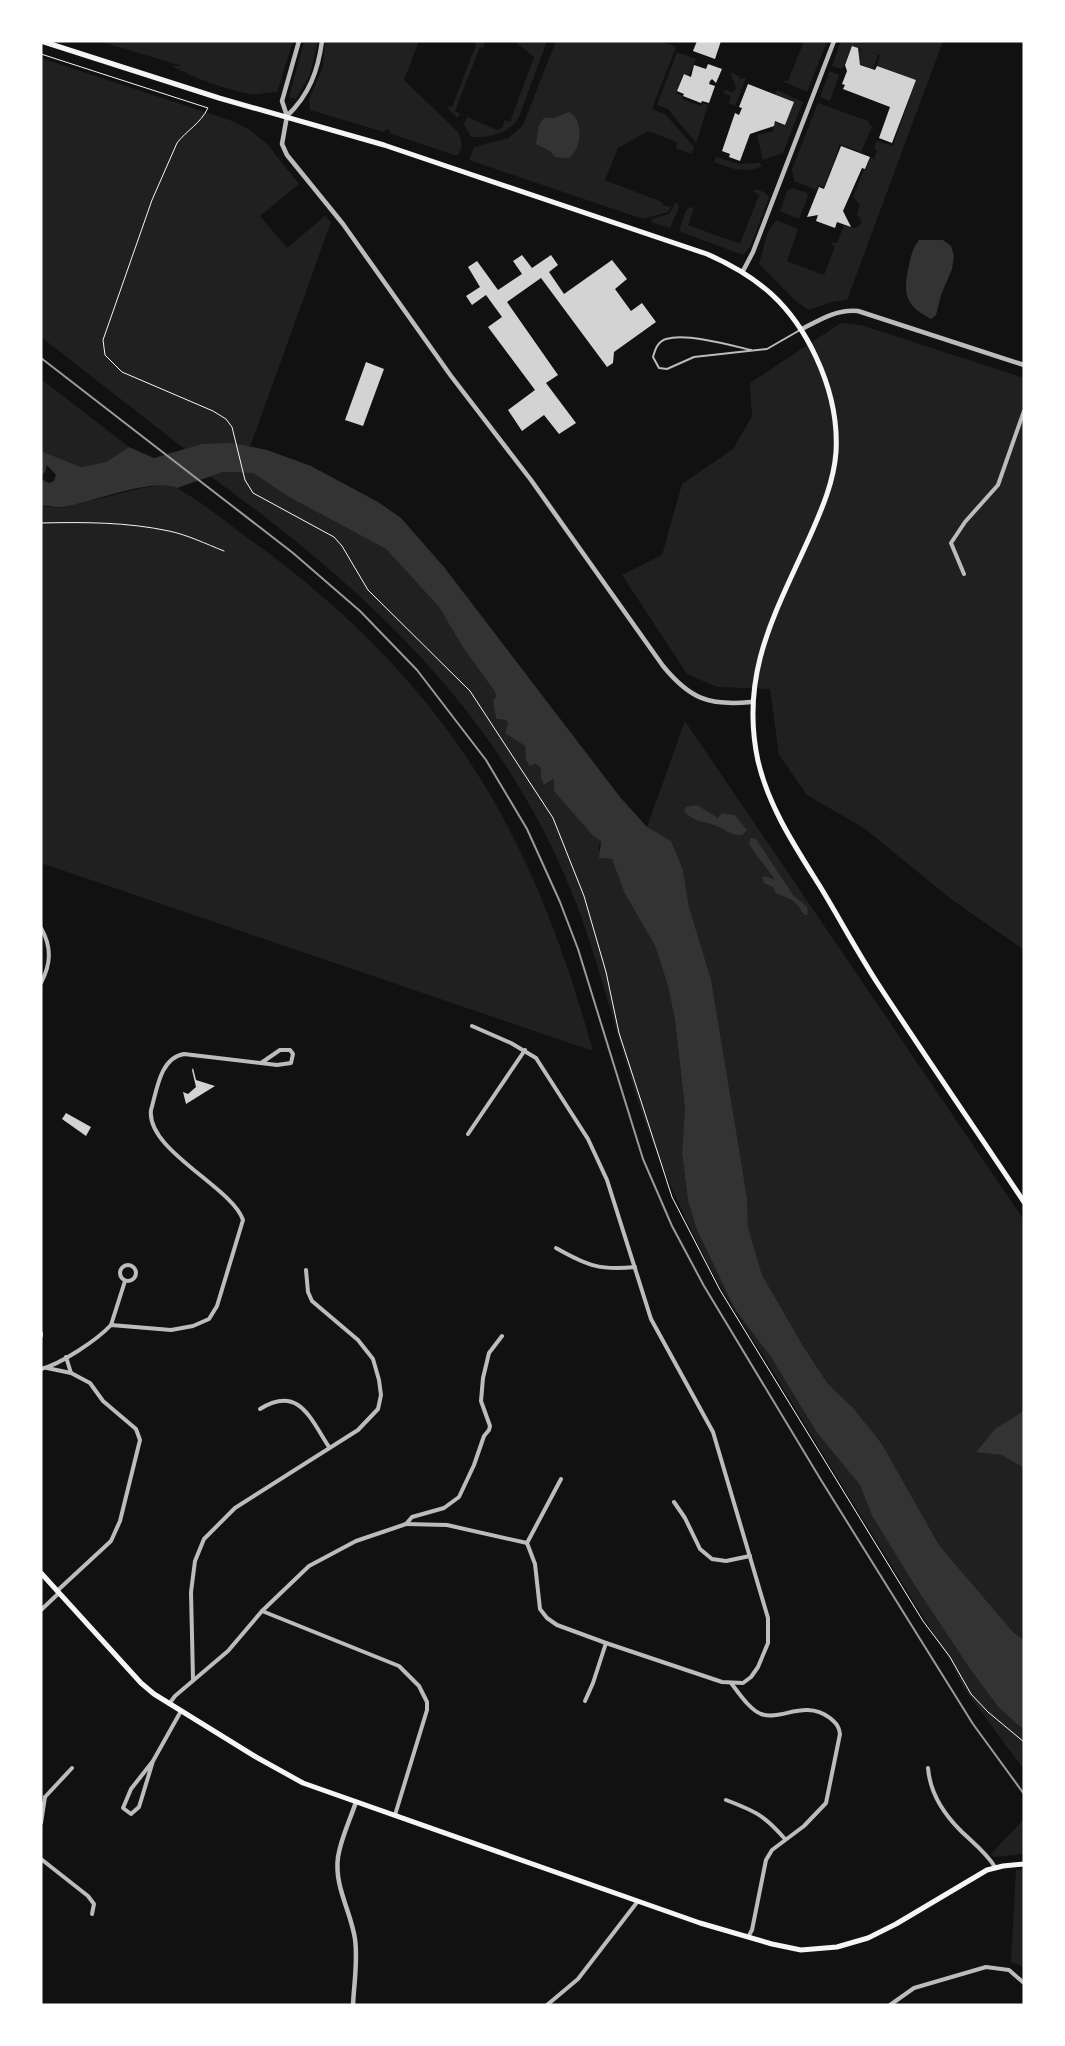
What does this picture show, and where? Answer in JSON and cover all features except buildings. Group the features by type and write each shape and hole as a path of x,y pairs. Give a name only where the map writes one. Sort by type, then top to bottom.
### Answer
{"main road":[{"path":"41,41 105,64 384,145 707,254 743,271 777,299 802,328 832,400 837,428 836,454 826,496 768,629 759,659 751,702 758,760 766,788 777,815 878,985 1024,1202"},
{"path":"41,1573 141,1683 169,1704 303,1783 638,1901 748,1937 802,1950 837,1947 854,1943 882,1932 995,1867 1024,1864"}],"street":[{"path":"300,41 282,101 287,116 282,144 287,155 343,224 450,376 531,480 663,666 678,684 691,694 710,702 732,704 751,702"},
{"path":"287,116 299,104 312,84 319,64 322,41"},
{"path":"743,271 753,252 834,41"},
{"path":"802,328 835,313 846,310 858,311 1024,365"},
{"path":"964,574 951,543 965,522 998,485 1024,411"},
{"path":"41,928 47,938 50,955 49,966 41,983"},
{"path":"472,1026 525,1050 542,1066 588,1139 607,1180 651,1320 713,1432 768,1618 768,1643 758,1667 751,1677 743,1683 731,1683 557,1625 546,1618 540,1608 535,1564 527,1543 561,1480"},
{"path":"112,1325 171,1330 193,1326 209,1319 217,1306 244,1220 234,1205 180,1159 154,1128 150,1116 164,1068 169,1060 175,1056 184,1054 220,1059 261,1063 286,1065 291,1063 293,1054 290,1050 280,1050 261,1063"},
{"path":"468,1134 525,1050"},
{"path":"556,1248 596,1268 612,1270 635,1267"},
{"path":"131,1265 136,1272 135,1277 131,1281 125,1281 121,1277 120,1271 123,1266 131,1265"},
{"path":"193,1679 190,1592 195,1561 204,1539 235,1508 358,1430 378,1409 381,1395 376,1368 363,1345 312,1301 308,1292 306,1270"},
{"path":"41,1369 47,1368 66,1357 104,1333 112,1325 125,1281"},
{"path":"406,1524 412,1517 444,1508 453,1503 463,1489 484,1436 489,1430 490,1426 481,1401 483,1378 489,1353 502,1336"},
{"path":"66,1357 71,1373"},
{"path":"41,1610 110,1541 120,1521 140,1440 136,1429 103,1401 90,1383 71,1373 47,1368"},
{"path":"260,1409 282,1399 291,1402 306,1413 329,1447"},
{"path":"674,1502 685,1518 700,1549 712,1559 726,1561 750,1556"},
{"path":"169,1704 193,1679 228,1651 262,1611 309,1566 374,1533 406,1524 446,1525 527,1543"},
{"path":"262,1611 400,1666 419,1686 427,1702 427,1710 394,1815"},
{"path":"585,1701 593,1683 606,1642"},
{"path":"731,1683 752,1708 762,1714 813,1710 826,1715 839,1727 840,1734 826,1803 804,1826 772,1850 766,1860 752,1930 748,1937"},
{"path":"153,1761 139,1807 130,1814 123,1808 131,1789 153,1761 181,1711"},
{"path":"41,1823 43,1796 72,1768"},
{"path":"928,1768 937,1801 959,1829 986,1855 995,1867"},
{"path":"726,1800 756,1812 771,1823 785,1839"},
{"path":"353,2005 356,1955 355,1938 340,1891 338,1863 342,1842 356,1802"},
{"path":"41,1859 88,1896 94,1904 92,1914"},
{"path":"547,2005 578,1979 638,1901"},
{"path":"890,2005 914,1988 986,1967 1009,1970 1024,1982"}],"lane":[{"path":"751,350 709,340 666,339 659,344 653,358 659,368 668,369 694,357 767,349 802,328"}],"path":[{"path":"41,54 208,108 198,124 183,135 171,157 130,259 102,340 102,348 109,361 122,372 213,411 226,419 232,427 245,480 253,493 334,537 342,546 368,590 470,691 484,711 499,738 540,796 569,853 584,896 606,972 619,1033 642,1110 672,1197 696,1247 747,1335 923,1621 950,1657 961,1679 988,1712 1024,1742"},
{"path":"41,523 106,522 148,527 183,535 224,550"}],"shaded area":[{"path":"293,41 277,93 254,94 210,83 172,66 182,66 102,42"},
{"path":"304,41 318,41 310,75 296,99 289,97"},
{"path":"325,41 419,41 404,80 458,132 462,144 457,156 389,133 390,130 386,129 384,132 310,110 309,100 323,66"},
{"path":"474,41 485,42 483,48 480,47 455,111 460,114 457,118 446,106 452,107 476,45"},
{"path":"514,41 547,41 519,117 505,131 485,137 471,137 464,124 467,117 497,130 503,127 504,120 510,122 534,57"},
{"path":"556,41 661,41 676,47 652,109 665,114 694,147 692,154 676,148 677,142 648,131 618,148 605,180 662,202 663,205 671,207 668,212 643,219 469,160 474,147 509,138 523,125"},
{"path":"804,41 827,41 807,92 782,81 788,81"},
{"path":"841,41 943,41 847,300 832,302 809,310 797,302 759,264 768,232 776,220 798,229 787,261 824,275 835,247 830,243 837,243 844,225 854,228 862,222 857,214 860,205 853,197 870,158 874,159 877,150 874,148 877,141 893,146 916,80 877,66 880,55 852,46 842,69 832,66"},
{"path":"863,49 878,55 873,69 860,64 859,52"},
{"path":"677,52 696,59 689,75 683,74 676,93 683,96 682,99 701,106 702,103 708,105 696,143 668,109 657,105"},
{"path":"41,58 232,121 250,130 267,144 299,184 260,216 287,248 325,216 331,222 250,447 218,444 186,450 41,337"},
{"path":"830,71 839,75 830,101 820,97"},
{"path":"730,72 739,76 739,79 746,78 735,106 729,103 731,96 723,93 724,90 733,92 736,88"},
{"path":"777,90 803,102 783,153 763,160 757,135 773,131 775,122 785,125 794,102 775,94"},
{"path":"818,103 868,121 872,127 861,152 840,144 824,187 818,185 816,190 794,181 792,169"},
{"path":"569,112 577,121 580,135 579,142 569,158 555,157 550,151 536,144 539,125 544,118 554,118"},
{"path":"716,157 739,164 760,163 762,166 750,170 738,169 714,162"},
{"path":"792,188 807,193 808,196 799,219 780,211 787,191"},
{"path":"756,189 766,193 769,198 750,247 743,255 679,231 686,210 690,207 694,208 688,225 740,244 759,195 753,191"},
{"path":"676,202 679,207 670,228 651,222 652,219 669,214"},
{"path":"919,240 943,240 951,246 954,256 952,269 941,295 936,315 931,319 915,309 906,291 911,258"},
{"path":"841,323 861,325 1024,378 1024,950 951,899 864,828 807,795 779,755 770,689 717,687 687,674 622,575 662,555 682,484 733,449 752,416 750,383"},
{"path":"41,379 129,447 106,462 81,467 41,451"},
{"path":"231,443 267,450 311,466 378,502 401,518 444,567 620,797 647,827 671,841 683,870 689,907 711,980 747,1198 748,1227 762,1275 805,1349 828,1384 854,1409 882,1444 939,1545 1013,1632 1024,1640 1024,1730 999,1708 970,1669 872,1516 860,1485 817,1433 771,1357 735,1309 697,1230 688,1201 682,1153 685,1109 675,1020 668,986 655,946 624,892 612,859 599,858 601,841 594,837 554,791 554,779 544,785 541,777 541,768 535,764 530,766 526,760 525,746 505,733 508,722 496,719 493,701 496,696 495,692 462,646 439,607 386,549 289,497 253,473 223,472 177,488 167,485 154,486 64,507 41,506 41,479 49,483 54,481 56,475 47,465 45,472 41,476 41,451 81,467 106,462 129,447 154,458 202,444"},
{"path":"223,472 253,473 289,497 386,549 439,607 462,646 495,692 496,696 493,701 496,719 507,720 508,722 505,733 525,746 526,760 541,768 541,777 546,785 554,779 556,793 571,807 594,837 601,841 598,849 605,859 612,859 624,892 655,946 668,986 675,1020 685,1109 682,1153 688,1201 697,1230 737,1308 771,1357 817,1433 860,1485 872,1516 917,1589 970,1669 999,1708 1024,1730 1024,1770 963,1687 951,1662 710,1268 673,1191 647,1128 576,903 546,836 511,774 470,716 426,662 377,612 324,565 210,476"},
{"path":"169,484 214,512 289,569 352,623 410,683 461,748 501,815 533,880 560,947 593,1051 41,863 41,506 62,508 142,488"},
{"path":"685,721 1024,1220 1023,1412 996,1428 977,1451 1001,1455 1024,1468 1024,1640 1013,1632 939,1545 882,1444 828,1384 805,1349 762,1275 748,1227 747,1198 699,941 689,907 683,870 647,827"},
{"path":"697,805 718,818 722,813 735,815 747,830 742,835 735,835 717,826 697,820 684,812 686,807"},
{"path":"751,838 756,839 793,895 807,907 808,915 805,915 792,900 778,894 773,887 764,883 762,878 765,876 775,880 751,846 749,842"},
{"path":"1024,1400 1024,1468 1001,1455 976,1452 996,1428 1022,1412"},
{"path":"1024,1819 1024,1854 994,1857 991,1854"},
{"path":"1024,1869 1023,1967 1011,1962 1016,1870"}],"railway":[{"path":"41,358 293,553 360,611 417,670 486,760 527,829 560,902 578,949 643,1159 672,1226 704,1286 821,1480 973,1724 1024,1794"}]}
